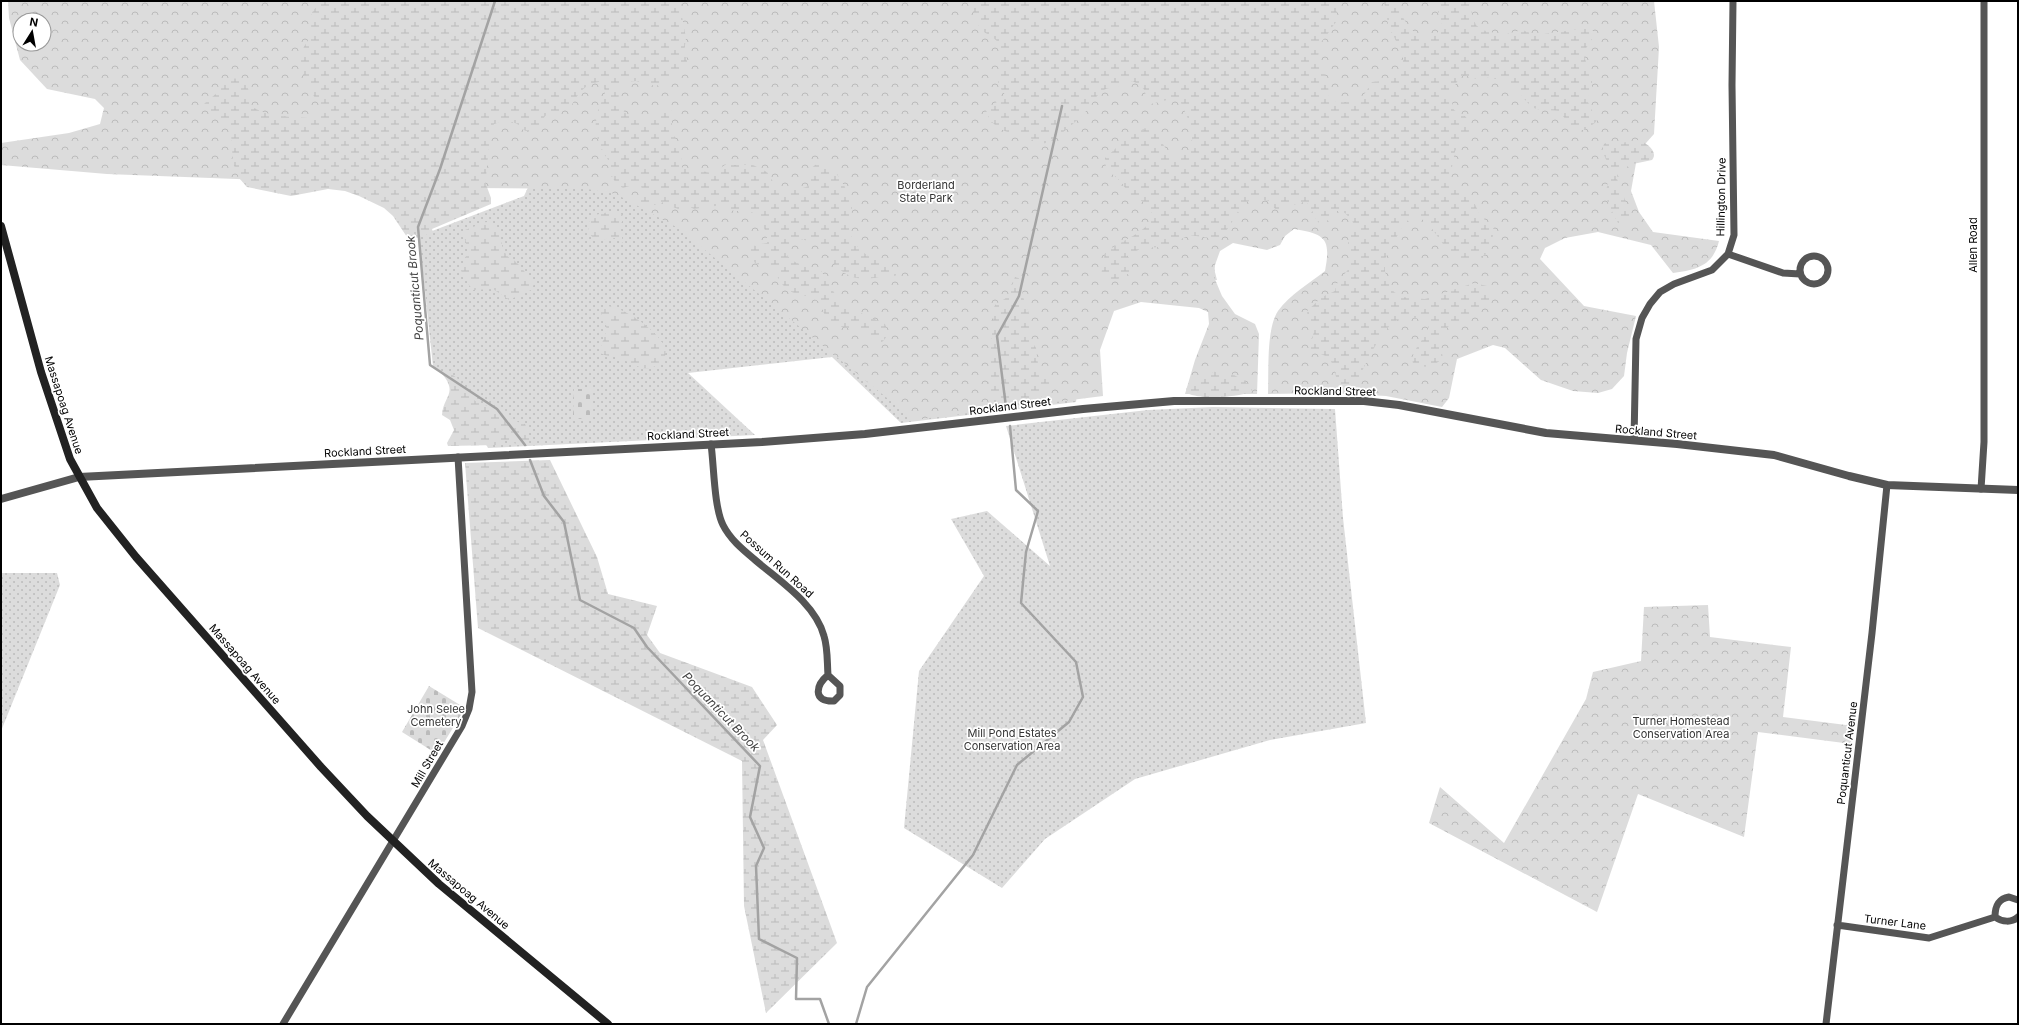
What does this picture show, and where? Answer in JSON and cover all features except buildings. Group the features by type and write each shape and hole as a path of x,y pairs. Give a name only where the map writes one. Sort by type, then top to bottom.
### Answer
{"main road":[{"name":"Massapoag Avenue","path":"1,226 42,372 68,453 79,477 97,508 136,557 321,767 393,842 439,884 608,1024"}],"street":[{"name":"Hillington Drive","path":"1634,440 1636,339 1642,318 1650,304 1660,292 1674,284 1712,270 1728,254 1734,235 1732,85 1733,1"},
{"name":"Allen Road","path":"1981,489 1984,442 1984,1"},
{"path":"1728,254 1783,273 1800,274"},
{"path":"1808,256 1821,258 1827,264 1826,277 1816,284 1805,282 1800,274 1801,265 1808,256"},
{"name":"Rockland Street","path":"1,499 79,477 712,444 865,434 1083,409 1181,401 1364,401 1399,405 1546,433 1634,440 1774,455 1887,485 2018,490"},
{"name":"Possum Run Road","path":"712,444 719,511 722,524 729,535 742,548 787,588 812,613 824,635 827,649 828,675"},
{"name":"Mill Street","path":"283,1024 462,726 471,702 472,692 469,630 458,457"},
{"name":"Poquanticut Avenue","path":"1826,1024 1872,633 1887,485"},
{"path":"1996,917 1995,908 2001,900 2009,896 2018,900"},
{"name":"Turner Lane","path":"1837,925 1929,938 1996,917 2000,920 2007,921 2012,921 2018,917"}],"green space":[{"path":"8,1 1654,1 1659,47 1654,134 1638,152 1631,191 1639,212 1653,232 1719,241 1713,256 1708,261 1696,268 1673,273 1651,245 1598,232 1565,238 1545,248 1540,259 1584,306 1636,316 1627,353 1624,376 1612,389 1598,393 1573,391 1541,380 1505,348 1493,345 1457,359 1449,398 1442,407 1386,396 1331,393 1268,394 1269,351 1274,319 1278,311 1288,300 1325,271 1327,260 1326,245 1324,240 1313,233 1294,229 1285,236 1280,245 1267,250 1233,243 1220,251 1215,265 1214,277 1222,296 1235,314 1255,324 1259,334 1257,394 1185,394 1195,360 1209,324 1208,312 1199,308 1141,302 1114,311 1100,350 1103,396 914,420 678,228 616,194 587,189 470,188 107,174 1,165 1,143 69,133 100,124 104,108 95,99 47,89 20,60 18,52 52,52 52,12 12,12 12,29 9,18"},
{"path":"324,1 682,1 681,11 686,38 684,53 687,58 687,64 684,70 668,83 655,86 636,81 625,82 620,89 619,97 623,110 634,118 641,119 653,117 662,109 672,111 672,131 682,154 680,167 712,173 725,165 753,165 767,172 777,188 790,190 810,185 810,170 817,164 823,163 828,165 842,181 849,196 852,207 850,230 855,244 870,257 893,267 897,275 862,279 846,274 836,266 821,247 808,240 798,239 785,248 786,253 793,261 820,269 841,304 885,324 887,332 885,339 881,343 877,342 859,329 842,327 833,323 826,317 821,303 813,298 790,291 780,281 774,270 755,263 748,250 751,246 767,243 767,238 765,229 751,211 734,211 722,205 694,209 690,207 678,209 661,202 652,206 640,206 635,201 643,192 641,186 633,185 623,188 616,184 611,174 611,164 604,154 595,131 597,113 605,93 604,87 599,82 593,83 585,88 578,95 570,108 545,116 537,129 532,132 523,129 512,122 494,124 490,135 486,177 484,179 491,198 491,204 432,229 433,232 419,238 407,237 393,216 384,208 345,191 328,189 291,196 247,187 239,178 233,163 231,133 221,118 206,110 204,104 218,92 229,79 237,78 245,82 248,86 251,106 266,113 275,115 316,119 322,109 305,80 301,65 301,57 303,49 311,35 311,18 313,12"},
{"path":"968,1 1326,1 1336,8 1338,20 1320,43 1318,58 1328,84 1329,98 1344,102 1362,97 1372,82 1389,80 1403,70 1403,56 1388,24 1384,1 1396,1 1408,26 1413,31 1424,37 1432,38 1442,26 1435,1 1470,1 1472,16 1476,25 1482,30 1503,35 1522,30 1537,35 1586,28 1591,29 1594,32 1592,39 1583,53 1592,80 1592,88 1587,100 1597,121 1585,130 1576,130 1568,123 1559,111 1534,108 1516,91 1499,80 1484,78 1480,80 1464,75 1459,78 1450,95 1454,110 1466,117 1470,128 1466,139 1455,151 1449,183 1474,202 1480,215 1494,229 1490,247 1485,254 1477,259 1466,261 1457,258 1450,252 1423,220 1415,216 1404,223 1385,259 1385,272 1394,292 1403,297 1425,299 1474,283 1487,286 1490,295 1489,302 1476,313 1449,326 1443,331 1441,341 1443,359 1430,367 1414,366 1413,360 1416,348 1427,332 1429,326 1428,320 1406,318 1394,322 1376,344 1353,390 1350,392 1340,385 1332,363 1329,359 1310,348 1314,331 1308,323 1307,311 1322,297 1335,291 1336,285 1350,267 1351,260 1348,243 1353,222 1345,213 1337,211 1326,222 1319,223 1306,202 1276,210 1269,201 1258,199 1249,201 1243,205 1224,233 1217,239 1189,235 1172,244 1161,247 1142,248 1127,256 1134,271 1114,281 1100,281 1105,253 1139,232 1150,221 1153,215 1147,204 1130,195 1121,182 1106,168 1105,158 1126,138 1145,129 1155,131 1169,152 1176,154 1190,152 1192,146 1192,133 1183,107 1180,101 1171,99 1151,104 1146,99 1145,92 1142,87 1132,81 1120,87 1103,90 1088,109 1072,125 1051,141 1039,144 1035,142 1026,132 1015,133 1004,131 992,122 986,109 1006,96 998,85 999,44 977,23 972,7"},
{"name":"Borderland State Park","path":"586,64 1179,131 1217,280 1089,292 1076,402 901,423 832,357 688,373 755,435 488,448 457,388 433,366 419,236 524,196"},
{"path":"1638,140 1651,148 1654,157 1652,160 1633,164 1618,171 1617,179 1632,218 1631,221 1625,225 1618,223 1606,198 1609,170 1603,153 1603,147 1604,144 1609,141 1621,143"},
{"path":"618,211 624,217 620,226 623,243 616,238 596,240 590,235 589,222 592,218 596,215"},
{"path":"486,222 492,224 499,231 502,245 507,255 519,264 534,284 531,290 509,300 493,289 473,290 469,285 460,269 468,252 464,236 465,230"},
{"path":"1015,277 1021,279 1023,297 1031,318 1031,340 1036,348 1039,372 1047,376 1050,385 1035,405 1007,407 998,406 992,402 988,388 994,307 996,304 1008,297"},
{"path":"604,306 629,314 654,332 665,347 666,353 664,361 651,368 642,368 618,358 600,353 606,328 606,322 600,312 601,308"},
{"path":"444,371 456,378 472,398 480,404 492,407 512,419 525,424 530,437 528,444 523,446 504,440 496,445 448,446 447,443 454,430 450,420 442,415 450,391 447,381 443,375"},
{"path":"1215,371 1231,374 1240,378 1252,389 1251,392 1219,397 1193,395 1187,393 1186,389 1188,386"},
{"path":"574,389 591,389 591,419 573,419"},
{"name":"Mill Pond Estates Conservation Area","path":"1213,407 1335,409 1343,518 1366,723 1270,740 1135,779 1045,839 1002,888 904,828 919,671 984,576 951,519 987,511 1050,566 1006,426 1148,410"},
{"path":"550,460 597,557 608,594 657,606 647,635 660,653 752,687 777,725 763,740 837,943 766,1013 744,906 742,761 478,628 465,463"},
{"path":"1,573 57,573 60,585 1,731"},
{"name":"Turner Homestead Conservation Area","path":"1708,605 1710,637 1791,647 1783,717 1846,725 1851,723 1854,718 1850,751 1848,746 1844,743 1758,732 1744,837 1638,794 1597,912 1429,823 1440,787 1504,843 1586,699 1593,672 1641,661 1644,607"},
{"name":"John Selee Cemetery","path":"429,686 465,708 437,754 402,732"}],"waterway":[{"name":"Poquanticut Brook","path":"495,1 440,169 418,227 430,365 497,409 525,445"},
{"path":"1006,407 997,336 1019,296 1062,106"},
{"path":"856,1024 867,987 973,855 1017,765 1069,722 1083,697 1076,662 1021,603 1026,552 1038,511 1016,490 1010,426"},
{"name":"Poquanticut Brook","path":"530,460 544,496 564,522 580,600 634,628 647,647 760,766 750,817 764,848 756,866 759,939 797,958 796,999 820,999 829,1024"}]}
